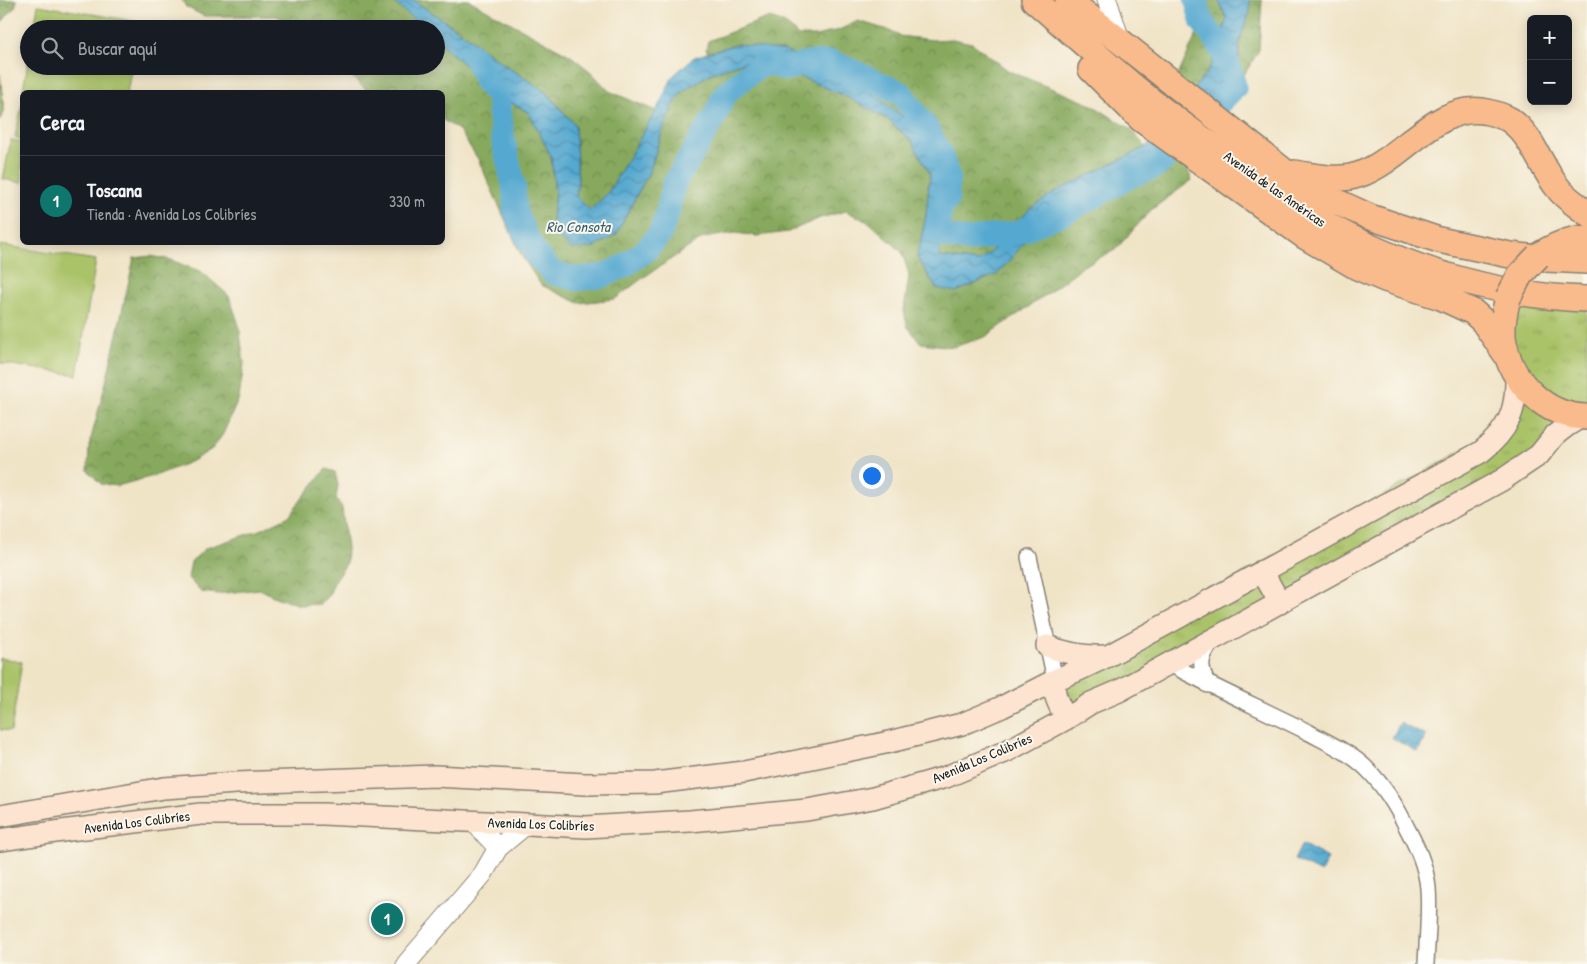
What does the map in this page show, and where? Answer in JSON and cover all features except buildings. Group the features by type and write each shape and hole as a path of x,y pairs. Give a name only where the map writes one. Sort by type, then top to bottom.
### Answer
{"highway":[{"path":"1030,0 1068,46 1148,111 1206,154 1306,237 1331,253 1384,279 1441,297 1473,312 1484,321 1527,389 1559,412 1584,417"},
{"path":"1034,0 1148,111"},
{"name":"Avenida de las Américas","path":"1068,0 1304,187 1370,217 1439,240 1510,255 1587,261"},
{"path":"1284,171 1326,178 1347,178 1358,175 1391,157 1445,118 1470,110 1483,111 1497,114 1509,120 1518,128 1527,138 1558,188 1566,197 1587,212"},
{"name":"Avenida de las Américas","path":"1206,154 1358,242 1392,257 1428,270 1500,289 1537,295 1587,299"},
{"path":"1512,366 1504,343 1504,312 1508,298 1520,275 1538,256 1551,248 1565,242 1587,238"}],"main road":[{"name":"Avenida Los Colibríes","path":"0,816 164,788 326,779 435,776 594,784 655,783 744,772 962,724 1108,656 1481,452 1501,434 1513,410 1517,393 1512,366"},
{"name":"Avenida Los Colibríes","path":"0,840 201,814 322,814 586,827 690,822 807,810 873,798 946,777 1007,751 1091,703 1119,691 1170,664 1502,480 1539,455 1555,435 1568,425 1584,417"},
{"path":"1262,571 1280,603"},
{"path":"1047,646 1067,653 1087,656 1108,656"},
{"path":"1055,680 1053,688 1055,696 1066,719"},
{"path":"322,814 326,779"}],"street":[{"path":"1106,0 1121,43"},
{"path":"1029,557 1055,680"},
{"path":"1208,685 1203,674 1202,661 1206,649 1214,639"},
{"path":"1170,664 1208,685 1278,717 1345,752 1366,768 1381,786 1402,818 1420,852 1428,888 1426,964"},
{"path":"474,822 498,848"},
{"path":"406,964 483,874 498,848 527,824"}],"green space":[{"path":"0,0 17,0 15,7 0,24"},
{"path":"182,0 391,0 414,20 284,20 277,16 204,16 186,7"},
{"path":"413,0 469,0 571,56 591,72 609,91 656,111 608,193 590,211 576,196 578,182 575,125 546,92 499,61"},
{"path":"1195,0 1218,0 1227,19 1209,70 1191,92 1176,80 1202,22"},
{"path":"1250,0 1262,0 1259,50 1218,118 1207,109 1238,65 1240,39 1250,12"},
{"path":"38,5 128,20 36,20"},
{"path":"767,18 784,24 798,36 816,36 839,30 858,21 888,30 899,36 933,40 952,39 972,43 1009,71 1092,105 1129,128 1146,147 1055,192 1010,229 992,251 979,262 940,257 937,231 947,200 919,129 737,44 708,53 706,49 708,41"},
{"path":"445,47 498,95 529,113 551,156 555,190 551,230 616,235 650,170 664,126 674,104 684,90 710,74 744,62 766,62 845,96 887,119 912,141 930,174 926,216 917,257 936,288 956,291 1057,209 1122,171 1168,150 1181,155 1192,180 1151,210 1115,250 1083,266 1047,294 985,337 953,347 921,343 907,326 904,310 909,275 902,252 870,223 846,211 820,218 788,232 757,236 736,233 703,238 644,277 615,299 579,303 541,285 521,255 478,159 459,130 445,121 445,90 366,90 350,75 445,75"},
{"path":"0,74 4,110 0,120"},
{"path":"26,75 130,75 127,90 23,89"},
{"path":"20,114 20,138 15,137"},
{"path":"11,140 20,142 20,183 3,179"},
{"path":"0,245 96,260 77,375 0,363"},
{"path":"151,256 171,260 202,272 229,296 239,325 244,364 239,398 223,434 212,449 190,462 157,475 117,486 101,484 88,471 89,446 107,378 134,258"},
{"path":"1508,298 1587,308 1587,417 1539,455 1066,719 1055,680 1506,426"},
{"path":"326,469 335,472 338,485 336,498 342,508 347,548 346,564 335,580 329,595 320,604 300,605 275,597 260,589 218,594 201,592 188,578 191,562 206,548 260,530 289,516"},
{"path":"0,658 22,662 11,731 0,730"}],"water":[{"name":"Rio Consota","path":"391,0 413,0 443,20 414,20"},
{"name":"Rio Consota","path":"1218,0 1250,0 1250,12 1240,39 1238,65 1222,89 1173,148 1122,171 1057,209 1041,223 998,274 956,292 936,288 917,257 926,216 930,174 912,141 887,119 845,96 766,62 744,62 710,74 684,90 674,104 664,126 650,170 616,235 593,248 571,249 551,230 555,190 551,156 529,113 498,95 445,47 445,21 499,61 546,92 575,125 578,182 576,196 590,210 608,193 656,111 673,76 694,57 737,44 785,51 857,82 919,129 940,153 948,176 947,200 937,231 940,257 978,262 992,251 1031,208 1055,192 1146,147 1209,70 1227,19"},
{"path":"1400,723 1426,736 1418,752 1392,738"},
{"path":"1302,844 1328,858 1321,873 1294,860"}],"waterway":[{"path":"471,54 476,59 486,83 498,95 503,139 514,187 515,211 524,232 536,254 553,273 577,279 603,276 624,266 644,252 660,234 668,211 674,184 714,118 725,94 766,62 785,69 808,63 832,62 901,93 929,132 940,153 948,176 947,200 941,206 937,231 942,236 967,240 1016,233 1068,211 1133,175 1157,166 1235,87 1228,64 1218,42 1202,22 1196,0"}],"place":[{"name":"Toscana","path":"387,919"}]}
